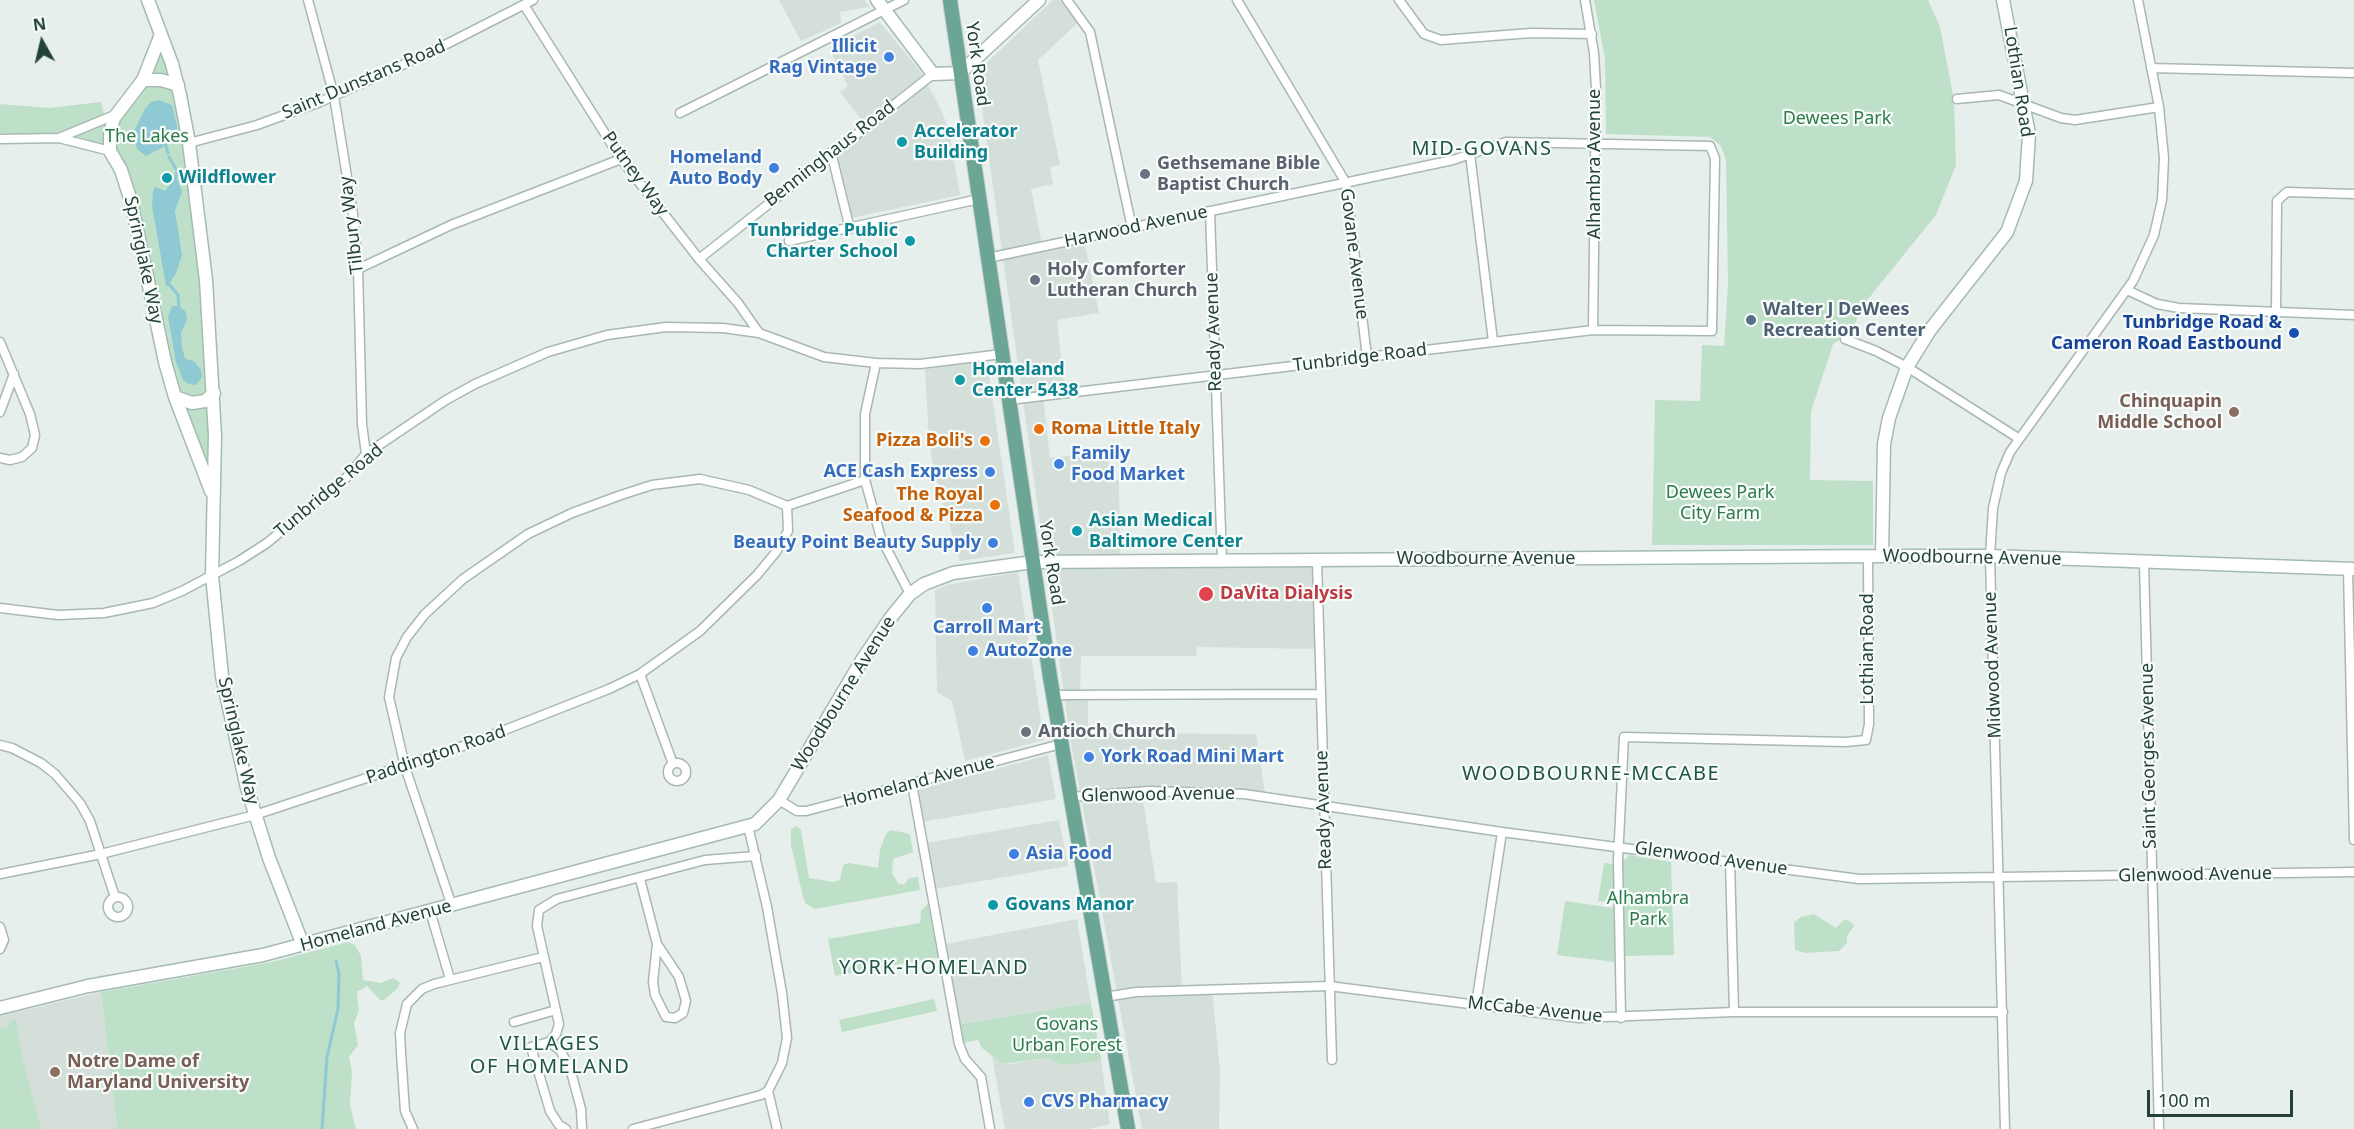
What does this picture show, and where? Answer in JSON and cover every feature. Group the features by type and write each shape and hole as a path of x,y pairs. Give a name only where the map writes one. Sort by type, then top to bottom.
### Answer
{"main road":[{"name":"York Road","path":"950,0 1053,695 1127,1129"}],"street":[{"name":"Springlake Way","path":"148,0 178,85 189,142 206,280 214,393 215,472 212,492 212,576 222,676 240,763 255,814 303,945"},
{"name":"Tilbury Way","path":"308,0 334,96 358,269 362,424 366,454"},
{"name":"Saint Dunstans Road","path":"189,142 257,125 334,96 533,0"},
{"path":"680,113 880,4 904,0"},
{"path":"880,4 933,74 960,73 1039,0"},
{"path":"1066,0 1090,32 1132,228"},
{"name":"Govane Avenue","path":"1237,0 1346,183 1367,357"},
{"path":"1399,0 1408,16 1424,34 1441,40 1531,33 1592,34"},
{"name":"Alhambra Avenue","path":"1585,0 1592,34 1596,142 1593,330"},
{"name":"Lothian Road","path":"1882,556 1884,444 1889,418 1907,367 1930,330 1999,243 2014,217 2026,181 2029,158 2024,102 2003,0"},
{"name":"Midwood Avenue","path":"2006,1129 1990,556 1996,490 2010,452 2018,438 2127,290 2141,267 2154,235 2162,200 2164,158 2159,107 2138,0"},
{"name":"Putney Way","path":"524,5 621,159 699,259 738,303 759,333"},
{"path":"0,139 59,138 110,151 111,125 143,80 160,37"},
{"path":"2151,68 2354,73"},
{"name":"Benninghaus Road","path":"699,259 831,152 933,74"},
{"path":"143,80 161,80 178,85"},
{"path":"1957,99 1999,95 2024,102 2061,118 2075,120 2159,107"},
{"path":"59,138 117,114"},
{"name":"Harwood Avenue","path":"988,258 1346,183 1470,154 1506,142 1710,146 1716,158 1712,332"},
{"name":"Springlake Way","path":"110,151 121,170 131,201 175,397 212,492"},
{"path":"831,152 850,229"},
{"path":"1470,154 1493,341"},
{"path":"358,269 451,225 621,159"},
{"path":"2276,312 2277,201 2287,192 2354,194"},
{"path":"789,241 979,199"},
{"name":"Ready Avenue","path":"1210,211 1222,561"},
{"path":"2127,290 2157,304 2179,308 2354,315"},
{"name":"Tunbridge Road","path":"0,608 58,615 104,614 153,603 212,576 239,561 293,523 347,477 366,454 438,405 476,384 579,342 607,335 666,327 723,328 759,333 824,357 876,363 920,364 1002,354"},
{"name":"Tunbridge Road","path":"1009,400 1593,330 1712,332"},
{"path":"1845,339 1876,351 1907,367 2018,438"},
{"path":"0,342 32,420 34,442 27,453 16,460 0,458"},
{"path":"876,363 865,414 865,480 881,538 910,594"},
{"path":"0,412 14,374"},
{"path":"175,397 192,404 205,401 214,393"},
{"path":"452,906 405,767 389,697 396,658 407,637 425,614 463,579 489,560 552,522 621,495 652,486 700,479 715,480 765,495 787,506 865,480"},
{"name":"Paddington Road","path":"0,874 101,854 255,814 405,767 575,704 640,674 700,631 757,575 776,552 788,531 787,506"},
{"name":"Woodbourne Avenue","path":"748,826 761,820 779,800 862,660 910,594 934,579 953,573 1033,562 1882,556 1990,556 2351,569"},
{"name":"Lothian Road","path":"1620,847 1624,738 1846,742 1866,740 1869,724 1866,623 1868,557"},
{"name":"Ready Avenue","path":"1317,561 1332,1060"},
{"name":"Saint Georges Avenue","path":"2145,563 2159,1129"},
{"path":"2351,569 2354,840"},
{"path":"640,674 673,764"},
{"path":"1053,695 1320,694"},
{"name":"Homeland Avenue","path":"779,800 797,811 806,811 1061,744"},
{"path":"0,745 28,755 66,785 90,821 115,897"},
{"path":"912,784 959,1044 962,1054 981,1077 990,1129"},
{"name":"Glenwood Avenue","path":"1071,797 1122,792 1200,791 1244,794 1502,832 1859,879 2354,873"},
{"path":"633,1129 751,1099 768,1091 782,1063 788,1038 782,993 756,856 748,826"},
{"name":"Homeland Avenue","path":"0,1008 88,986 263,955 748,826"},
{"path":"1476,1005 1502,832"},
{"path":"1620,847 1618,860 1621,1018"},
{"path":"566,1129 560,1125 550,1111 531,1047 549,1042 558,1029 556,1010 536,921 542,907 557,899 718,858 738,860 756,856"},
{"path":"1730,861 1734,1012"},
{"path":"640,879 657,944 679,977 686,1001 683,1013 675,1018 666,1017 655,995 653,982 657,944"},
{"path":"430,911 450,979"},
{"path":"0,927 4,940 0,949"},
{"path":"413,1129 405,1111 403,1096 400,1033 407,1004 422,989 450,979 543,957"},
{"name":"McCabe Avenue","path":"1105,997 1136,992 1329,986 1579,1018 1734,1012 2003,1012"},
{"path":"514,1022 556,1010"},
{"path":"549,1042 560,1050 570,1068 581,1109 582,1129"},
{"path":"768,1091 777,1129"}],"shaded area":[{"path":"779,0 864,0 870,7 840,12 841,23 801,41"},
{"path":"1053,0 1068,0 1083,18 1038,60 1060,165 1050,167 1053,184 1031,189 1043,248 1084,239 1099,313 1057,320 1065,393 1043,396 1050,458 1108,451 1110,480 1119,480 1120,562 1317,562 1320,649 1197,647 1196,656 1081,656 1080,695 1088,696 1088,733 1256,734 1266,800 1142,794 1156,883 1177,882 1182,991 1212,990 1220,1070 1219,1129 1142,1129 1070,737 977,72"},
{"path":"880,22 921,72 941,110 949,129 960,195 851,218 837,153 869,129 840,92 848,86 829,48"},
{"path":"987,361 1015,553 960,561 934,472 929,442 925,369"},
{"path":"1018,572 1044,740 965,761 952,701 937,692 935,590 947,585"},
{"path":"1048,755 1056,799 922,822 917,790"},
{"path":"1059,820 1068,866 935,889 926,843"},
{"path":"1077,919 1091,1003 961,1024 945,944"},
{"name":"Notre Dame of Maryland University","path":"101,992 117,1129 0,1129 0,1016"},
{"path":"992,1056 1003,1064 1045,1058 1063,1065 1101,1059 1110,1124 1089,1129 1005,1129"}],"green space":[{"name":"Dewees Park","path":"1594,0 1928,0 1940,27 1954,100 1956,165 1936,215 1864,304 1852,330 1833,344 1811,412 1810,480 1873,481 1873,545 1652,545 1655,400 1700,401 1702,345 1724,346 1728,284 1726,160 1721,146 1710,137 1606,134 1605,59"},
{"name":"The Lakes","path":"158,52 165,52 177,101 199,260 211,464 208,471 177,390 135,197 103,145 79,137 0,133 0,104 49,108 101,102 106,123 142,92"},
{"path":"796,826 801,830 809,878 833,882 840,880 843,865 849,863 878,868 880,850 890,830 910,835 913,852 893,859 892,873 898,883 904,885 909,878 918,877 920,890 815,909 806,904 803,897 791,845 791,829"},
{"name":"Alhambra Park","path":"1630,855 1671,862 1674,955 1625,956 1623,861"},
{"name":"Alhambra Park","path":"1604,863 1613,864 1613,902 1598,901"},
{"name":"Alhambra Park","path":"1565,901 1614,908 1615,962 1557,955"},
{"path":"928,904 938,957 835,976 828,939 920,923 921,910"},
{"path":"1814,914 1836,928 1845,919 1852,923 1854,926 1847,936 1847,943 1839,951 1806,953 1795,950 1794,922 1801,917"},
{"path":"348,942 355,945 361,956 363,980 380,983 394,978 400,983 397,989 384,1000 380,1000 367,986 357,992 359,1011 354,1023 358,1045 349,1057 352,1072 350,1105 356,1129 117,1129 101,992 272,962"},
{"path":"934,999 937,1011 842,1032 839,1020"},
{"name":"Govans Urban Forest","path":"1091,1003 1101,1059 1098,1061 1063,1065 1045,1058 1003,1064 982,1048 978,1040 964,1043 961,1024"},
{"path":"16,1019 22,1057 41,1129 0,1129 0,1026 6,1029 12,1020"}],"water":[{"path":"159,100 172,105 177,126 176,136 173,142 146,156 137,149 133,133 145,109 151,102"},
{"path":"178,180 182,192 175,211 182,255 176,273 166,286 152,206 153,191 155,187 165,191 172,182"},
{"path":"172,306 179,306 186,312 187,320 181,333 182,347 185,359 194,361 201,370 202,377 196,385 183,380 176,362 168,317"}],"waterway":[{"path":"166,146 168,153"},
{"path":"169,157 177,171 175,183"},
{"path":"169,284 178,295 179,309"},
{"path":"322,1129 327,1057 338,1009 339,974 336,961"}],"place":[{"name":"Illicit Rag Vintage","path":"889,57"},
{"name":"Accelerator Building","path":"902,142"},
{"name":"Homeland Auto Body","path":"774,168"},
{"name":"Gethsemane Bible Baptist Church","path":"1145,174"},
{"name":"Wildflower","path":"167,178"},
{"name":"Tunbridge Public Charter School","path":"910,241"},
{"name":"Holy Comforter Lutheran Church","path":"1035,280"},
{"name":"Walter J DeWees Recreation Center","path":"1751,320"},
{"name":"Tunbridge Road & Cameron Road Eastbound","path":"2294,333"},
{"name":"Homeland Center 5438","path":"960,380"},
{"name":"Chinquapin Middle School","path":"2234,412"},
{"name":"Roma Little Italy","path":"1039,429"},
{"name":"Pizza Boli's","path":"985,441"},
{"name":"Family Food Market","path":"1059,464"},
{"name":"ACE Cash Express","path":"990,472"},
{"name":"The Royal Seafood & Pizza","path":"995,505"},
{"name":"Asian Medical Baltimore Center","path":"1077,531"},
{"name":"Beauty Point Beauty Supply","path":"993,543"},
{"name":"DaVita Dialysis","path":"1206,594"},
{"name":"Carroll Mart","path":"987,608"},
{"name":"AutoZone","path":"973,651"},
{"name":"Antioch Church","path":"1026,732"},
{"name":"York Road Mini Mart","path":"1089,757"},
{"name":"Asia Food","path":"1014,854"},
{"name":"Govans Manor","path":"993,905"},
{"name":"Notre Dame of Maryland University","path":"55,1072"},
{"name":"CVS Pharmacy","path":"1029,1102"}],"district":[{"name":"MID-GOVANS","path":"1482,149"},
{"name":"WOODBOURNE-MCCABE","path":"1591,774"},
{"name":"YORK-HOMELAND","path":"934,968"},
{"name":"VILLAGES OF HOMELAND","path":"550,1056"}],"park label":[{"name":"Dewees Park City Farm","path":"1720,503"}]}
